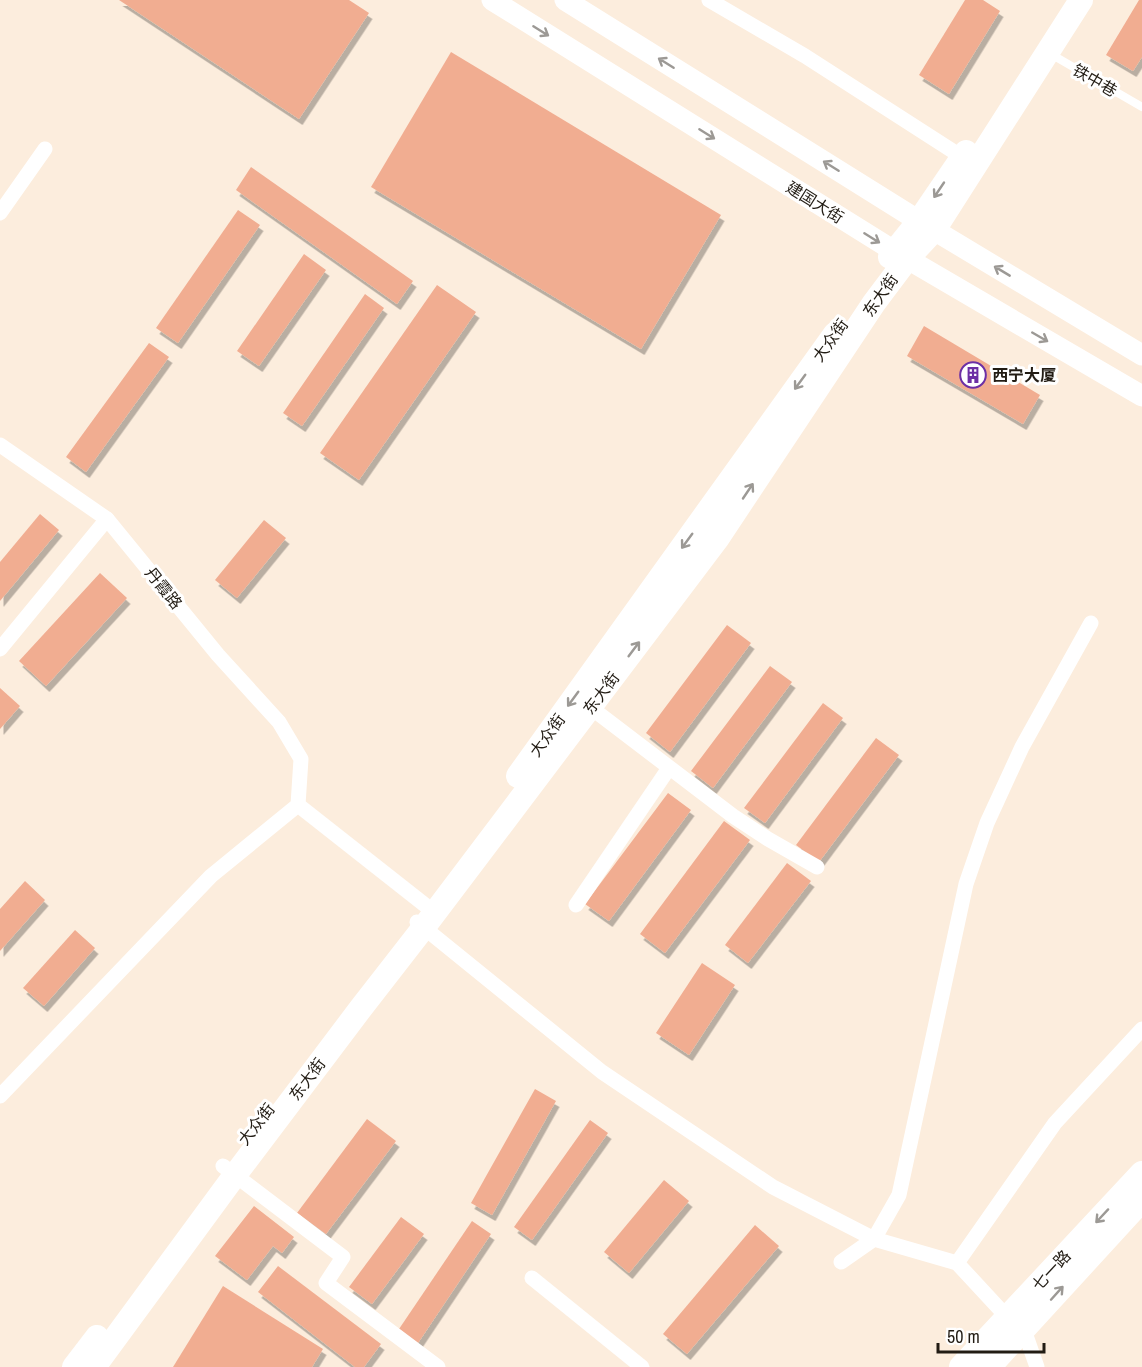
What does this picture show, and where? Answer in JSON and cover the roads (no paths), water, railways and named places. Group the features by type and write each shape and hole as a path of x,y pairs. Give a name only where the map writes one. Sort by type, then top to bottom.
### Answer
{"main road":[{"path":"927,226 962,157 989,119 1062,0"},
{"name":"东大街","path":"94,1367 229,1170 361,1008 422,917 590,707 717,539 874,303 900,255 927,226 1048,52 1081,0"},
{"name":"大众街","path":"422,917 900,255"},
{"path":"74,1367 229,1170"},
{"name":"七一路","path":"989,1367 1016,1323 1142,1173"},
{"name":"七一路","path":"961,1367 1016,1323 1142,1200"}],"street":[{"name":"建国大街","path":"492,0 900,255 1142,396"},
{"path":"565,0 927,226 1142,355"},
{"path":"709,0 805,56 962,157"},
{"path":"0,213 45,149"},
{"name":"丹霞路","path":"0,445 107,519 218,655 279,722 301,759 298,805"},
{"path":"0,649 107,519"},
{"path":"841,1262 874,1239 898,1196 966,884 984,833 1023,747 1091,622"},
{"path":"590,707 733,816 817,867"},
{"path":"576,905 669,768"},
{"path":"0,1096 211,876 298,805 422,917 602,1072 774,1187 874,1239 957,1263 1016,1323 1037,1367"},
{"path":"957,1263 1055,1123 1142,1029"},
{"path":"229,1170 343,1257 326,1282 438,1367"},
{"path":"532,1278 642,1367"}],"lane":[{"name":"铁中巷","path":"1048,52 1142,107"}],"place":[{"name":"西宁大厦","path":"973,375"}]}
